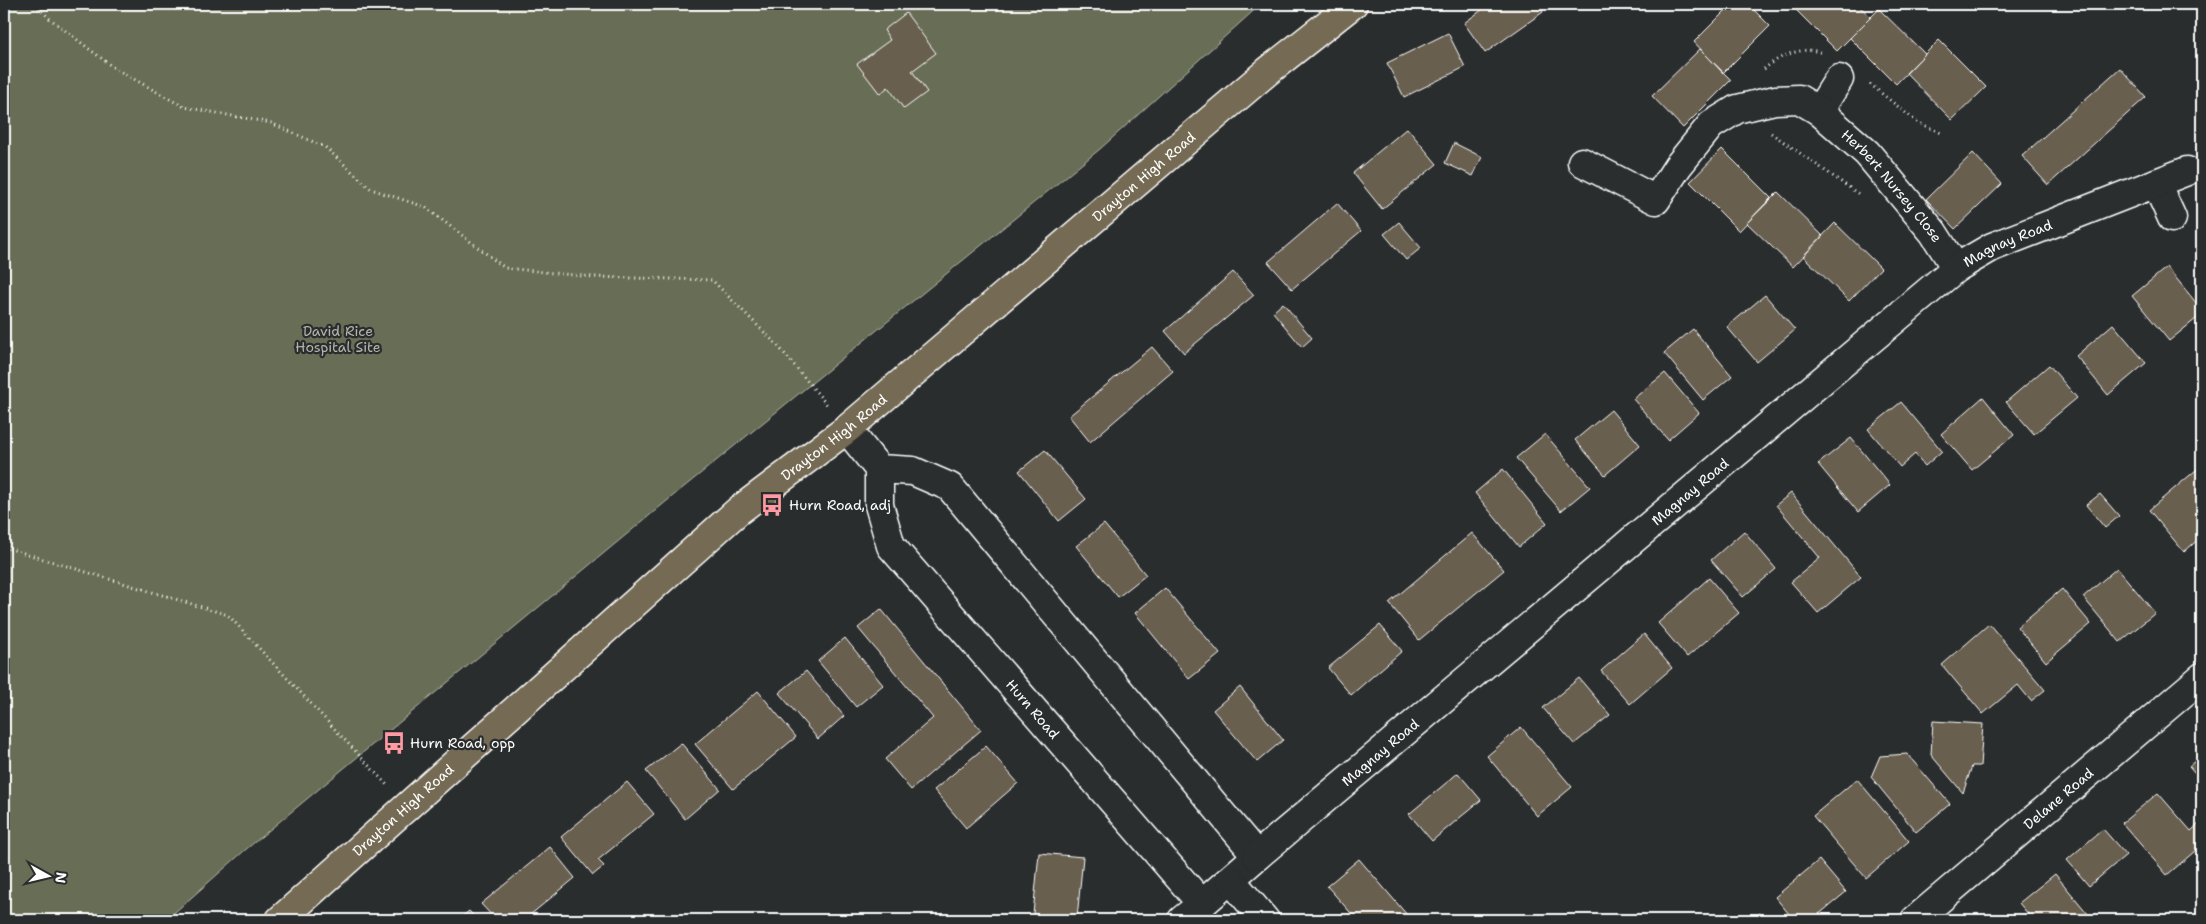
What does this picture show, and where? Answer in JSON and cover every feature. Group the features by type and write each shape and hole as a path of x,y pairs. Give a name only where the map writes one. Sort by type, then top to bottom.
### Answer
{"main road":[{"name":"Drayton High Road","path":"280,920 738,511 847,429 1268,71 1352,4"}],"street":[{"path":"1582,162 1656,200 1678,166 1710,125 1737,109 1775,100 1809,105 1839,79"},
{"name":"Herbert Nursey Close","path":"1809,105 1867,153 1933,232 1956,268"},
{"name":"Magnay Road","path":"1257,856 1956,268 1992,247 2187,171"},
{"path":"2156,183 2172,218"},
{"path":"847,429 879,469 913,472 950,487 1257,856"},
{"name":"Hurn Road","path":"879,469 879,505 891,546 1192,912 1257,856"},
{"name":"Delane Road","path":"1915,920 2202,676"},
{"path":"1231,880 1265,920"}],"path":[{"path":"35,4 49,18 114,68 184,107 271,123 325,147 371,189 425,207 505,268 593,277 712,280 779,347 847,429"},
{"path":"1737,109 1866,200"},
{"path":"4,547 228,615 407,807"}],"green space":[{"name":"David Rice Hospital Site","path":"4,4 1261,4 1100,149 679,491 244,851 166,920 4,920"}],"building":[{"path":"1490,4 1538,4 1543,12 1485,53 1464,23"},
{"path":"1732,4 1748,4 1770,26 1723,73 1694,42"},
{"path":"1790,4 1857,4 1871,17 1837,51"},
{"path":"1879,9 1925,54 1896,84 1850,38"},
{"path":"906,13 936,53 912,71 927,92 904,109 888,87 880,94 857,64 890,40 884,30"},
{"path":"1448,33 1465,67 1404,97 1387,63"},
{"path":"1939,40 1986,87 1952,120 1906,73"},
{"path":"1700,49 1731,80 1683,128 1652,96"},
{"path":"2120,68 2146,97 2048,185 2022,156"},
{"path":"1407,128 1437,164 1382,209 1353,173"},
{"path":"1454,143 1482,157 1473,176 1445,163"},
{"path":"1722,149 1771,198 1739,231 1690,182"},
{"path":"1973,153 2002,184 1955,229 1926,199"},
{"path":"1778,192 1823,236 1793,267 1747,223"},
{"path":"1337,203 1361,231 1292,289 1268,262"},
{"path":"1399,222 1421,248 1406,260 1384,234"},
{"path":"1835,223 1881,268 1849,301 1803,256"},
{"path":"2167,267 2202,310 2202,314 2169,341 2132,296"},
{"path":"1233,272 1254,295 1184,353 1165,331"},
{"path":"1765,295 1795,330 1757,362 1727,327"},
{"path":"1283,303 1312,338 1302,347 1273,312"},
{"path":"2113,324 2146,363 2108,395 2076,356"},
{"path":"1693,329 1732,376 1703,400 1664,353"},
{"path":"1152,347 1173,371 1090,442 1069,416"},
{"path":"2049,365 2077,398 2034,434 2006,402"},
{"path":"1665,373 1699,413 1668,440 1633,399"},
{"path":"1983,397 2014,435 1972,470 1941,434"},
{"path":"1901,402 1942,451 1925,466 1915,454 1900,467 1868,429"},
{"path":"1611,410 1640,445 1605,475 1575,440"},
{"path":"1545,434 1590,487 1561,511 1516,458"},
{"path":"1851,438 1890,485 1858,512 1818,464"},
{"path":"1045,450 1086,499 1059,521 1019,471"},
{"path":"2202,465 2202,536 2184,552 2149,510"},
{"path":"1503,469 1547,523 1519,547 1475,493"},
{"path":"1791,493 1861,577 1818,613 1791,582 1820,558 1776,505"},
{"path":"2100,494 2119,516 2105,528 2086,505"},
{"path":"1104,524 1146,575 1118,597 1076,546"},
{"path":"1744,531 1776,569 1743,597 1711,560"},
{"path":"1472,533 1504,570 1419,640 1389,603"},
{"path":"2117,568 2155,613 2120,642 2083,597"},
{"path":"1709,578 1739,613 1687,657 1658,623"},
{"path":"1165,588 1220,654 1189,679 1135,613"},
{"path":"2062,589 2091,624 2046,662 2017,627"},
{"path":"881,609 981,730 911,790 885,759 933,718 858,628"},
{"path":"1989,624 2045,690 2031,701 2018,685 1983,714 1942,665"},
{"path":"1380,625 1402,651 1351,695 1328,668"},
{"path":"1644,634 1672,668 1630,704 1601,671"},
{"path":"845,638 883,685 856,707 818,661"},
{"path":"806,671 844,716 818,739 779,693"},
{"path":"1579,678 1610,715 1574,744 1543,708"},
{"path":"1240,687 1283,740 1257,762 1213,710"},
{"path":"758,691 796,737 733,789 695,744"},
{"path":"1933,721 1983,724 1980,766 1972,766 1963,793 1931,755"},
{"path":"1521,727 1572,787 1537,816 1487,756"},
{"path":"681,743 720,789 685,819 646,771"},
{"path":"986,746 1018,783 966,828 934,790"},
{"path":"1907,754 1950,804 1916,832 1871,777 1880,756"},
{"path":"2202,755 2202,781 2189,766"},
{"path":"1458,773 1481,800 1432,841 1409,814"},
{"path":"1857,779 1909,841 1866,878 1813,816"},
{"path":"627,782 654,814 598,860 604,866 593,875 561,837"},
{"path":"2158,793 2191,831 2202,821 2202,845 2167,875 2122,823"},
{"path":"2103,829 2126,855 2089,886 2067,860"},
{"path":"550,847 575,878 524,920 496,920 481,904"},
{"path":"1039,853 1083,857 1077,918 1033,914"},
{"path":"1359,859 1408,916 1404,920 1357,920 1327,886"},
{"path":"1819,860 1846,892 1812,920 1794,920 1775,897"},
{"path":"2055,874 2093,920 2033,920 2019,903"},
{"path":"469,911 478,920 458,920"},
{"path":"1760,913 1766,920 1751,920"}],"place":[{"name":"Hurn Road, adj","path":"772,505"},
{"name":"Hurn Road, opp","path":"394,743"}]}
